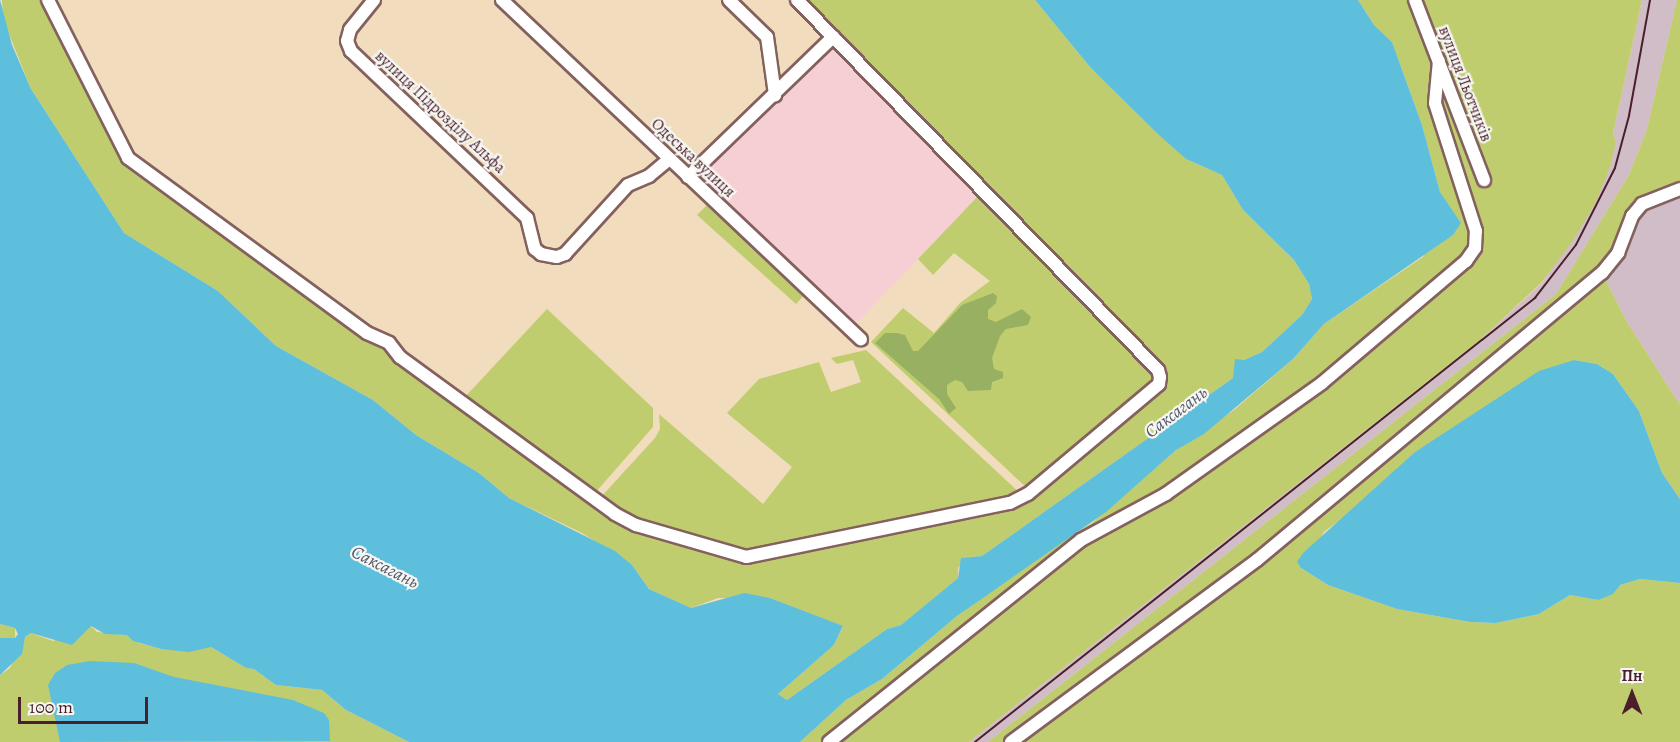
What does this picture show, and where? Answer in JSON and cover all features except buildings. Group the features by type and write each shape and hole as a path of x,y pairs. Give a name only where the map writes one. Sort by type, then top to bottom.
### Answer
{"street":[{"path":"48,0 128,158 368,333 389,343 400,357 615,514 636,525 746,557 1011,502 1028,494 1159,384 1160,377 1158,370 797,0"},
{"name":"вулиця Підрозділу Альфа","path":"374,0 350,30 347,41 351,51 527,218 535,249 549,256 565,254 628,185 650,176 669,159"},
{"name":"Одеська вулиця","path":"502,0 861,340"},
{"path":"729,0 767,37 775,95"},
{"name":"вулиця Льотчиків","path":"1415,0 1484,180"},
{"path":"688,177 833,37"},
{"path":"829,742 1081,540 1166,494 1322,383 1466,261 1475,248 1476,231 1435,103 1439,61"},
{"path":"1011,742 1266,553 1602,273 1618,253 1632,216 1642,204 1680,189"}],"shaded area":[{"path":"1642,0 1677,0 1647,129 1629,175 1556,294 988,742 969,742 1480,340 1542,283 1595,204 1616,142 1613,133"},
{"path":"834,43 980,194 853,327 696,178"},
{"path":"1680,189 1680,405 1627,322 1602,273 1632,216"}],"green space":[{"path":"2,0 45,0 124,160 388,346 614,517 745,560 1011,506 1164,378 802,0 1035,0 1090,67 1186,159 1222,175 1243,210 1294,260 1309,284 1312,299 1302,315 1262,352 1244,360 1233,378 982,556 969,557 958,568 958,578 901,625 887,629 787,700 778,694 834,645 843,627 770,598 718,598 691,608 649,589 632,565 582,533 509,498 479,473 416,435 373,400 276,346 218,291 124,233 31,89 3,19"},
{"path":"1358,0 1642,0 1613,133 1616,142 1610,167 1595,204 1572,242 1542,282 1480,340 969,742 800,742 846,700 882,679 957,616 1046,551 1092,523 1176,450 1234,410 1293,359 1324,324 1423,257 1448,205 1440,192 1422,125 1392,42 1374,25"},
{"path":"1677,0 1680,0 1680,189 1642,204 1602,273 1627,322 1680,405 1680,499 1662,473 1639,411 1613,374 1597,364 1574,360 1415,452 1361,504 1324,532 1301,568 1328,585 1397,609 1470,622 1496,623 1539,614 1570,595 1598,600 1620,585 1640,579 1680,583 1680,742 988,742 1556,294 1629,175 1647,129"},
{"path":"980,194 1155,372 1156,382 1028,489 871,342 903,308 934,333 960,303 990,281 954,253 933,275 918,259"},
{"path":"708,204 806,293 796,304 697,215"},
{"path":"993,293 997,296 996,303 988,310 988,319 996,322 1022,309 1031,317 1028,325 1006,329 1000,336 992,358 994,369 1003,372 1003,378 992,382 991,390 968,391 962,382 955,380 947,385 947,394 956,408 949,414 939,399 875,343 885,333 897,333 905,335 913,351 918,351 962,305"},
{"path":"547,309 653,408 653,427 594,494 464,398"},
{"path":"866,350 1020,493 747,554 637,523 600,498 655,438 660,429 659,414 763,504 792,467 727,413 759,379 819,362 831,392 861,382 853,360 837,364 831,358"},
{"path":"0,624 15,628 15,638 0,638"},
{"path":"91,626 97,632 127,635 139,643 161,649 211,647 246,668 254,669 276,685 322,690 346,710 409,742 0,742 0,675 10,668 25,637 31,633 53,641"}],"water":[{"name":"Саксагань","path":"0,0 12,45 31,89 124,233 218,291 276,346 373,400 416,435 479,473 509,498 615,551 632,565 649,589 691,608 744,593 770,598 843,626 834,645 778,694 787,700 887,629 901,625 958,578 961,558 982,556 1233,378 1235,359 1244,360 1262,352 1302,315 1312,299 1309,284 1294,260 1243,210 1222,175 1186,159 1159,135 1090,67 1035,0 1358,0 1374,25 1392,42 1422,125 1440,192 1461,223 1453,235 1324,324 1293,359 1204,434 1176,450 1106,512 957,616 882,679 846,700 800,742 409,742 346,710 322,690 276,685 254,669 246,668 211,647 189,652 161,649 133,641 127,635 105,634 91,626 72,645 31,633 25,637 22,654 0,675 0,638 15,638 18,634 15,628 0,624"},
{"path":"1574,360 1597,364 1613,374 1639,411 1662,473 1680,499 1680,583 1640,579 1620,585 1613,594 1598,600 1570,595 1539,614 1496,623 1470,622 1397,609 1328,585 1301,568 1297,562 1303,553 1415,452 1539,371"},
{"path":"90,661 134,663 174,677 293,700 324,713 329,720 330,741 60,742 48,685 55,673 67,665"}],"tram line":[{"path":"975,742 1535,298 1576,245 1615,168 1629,116 1650,0"}]}
